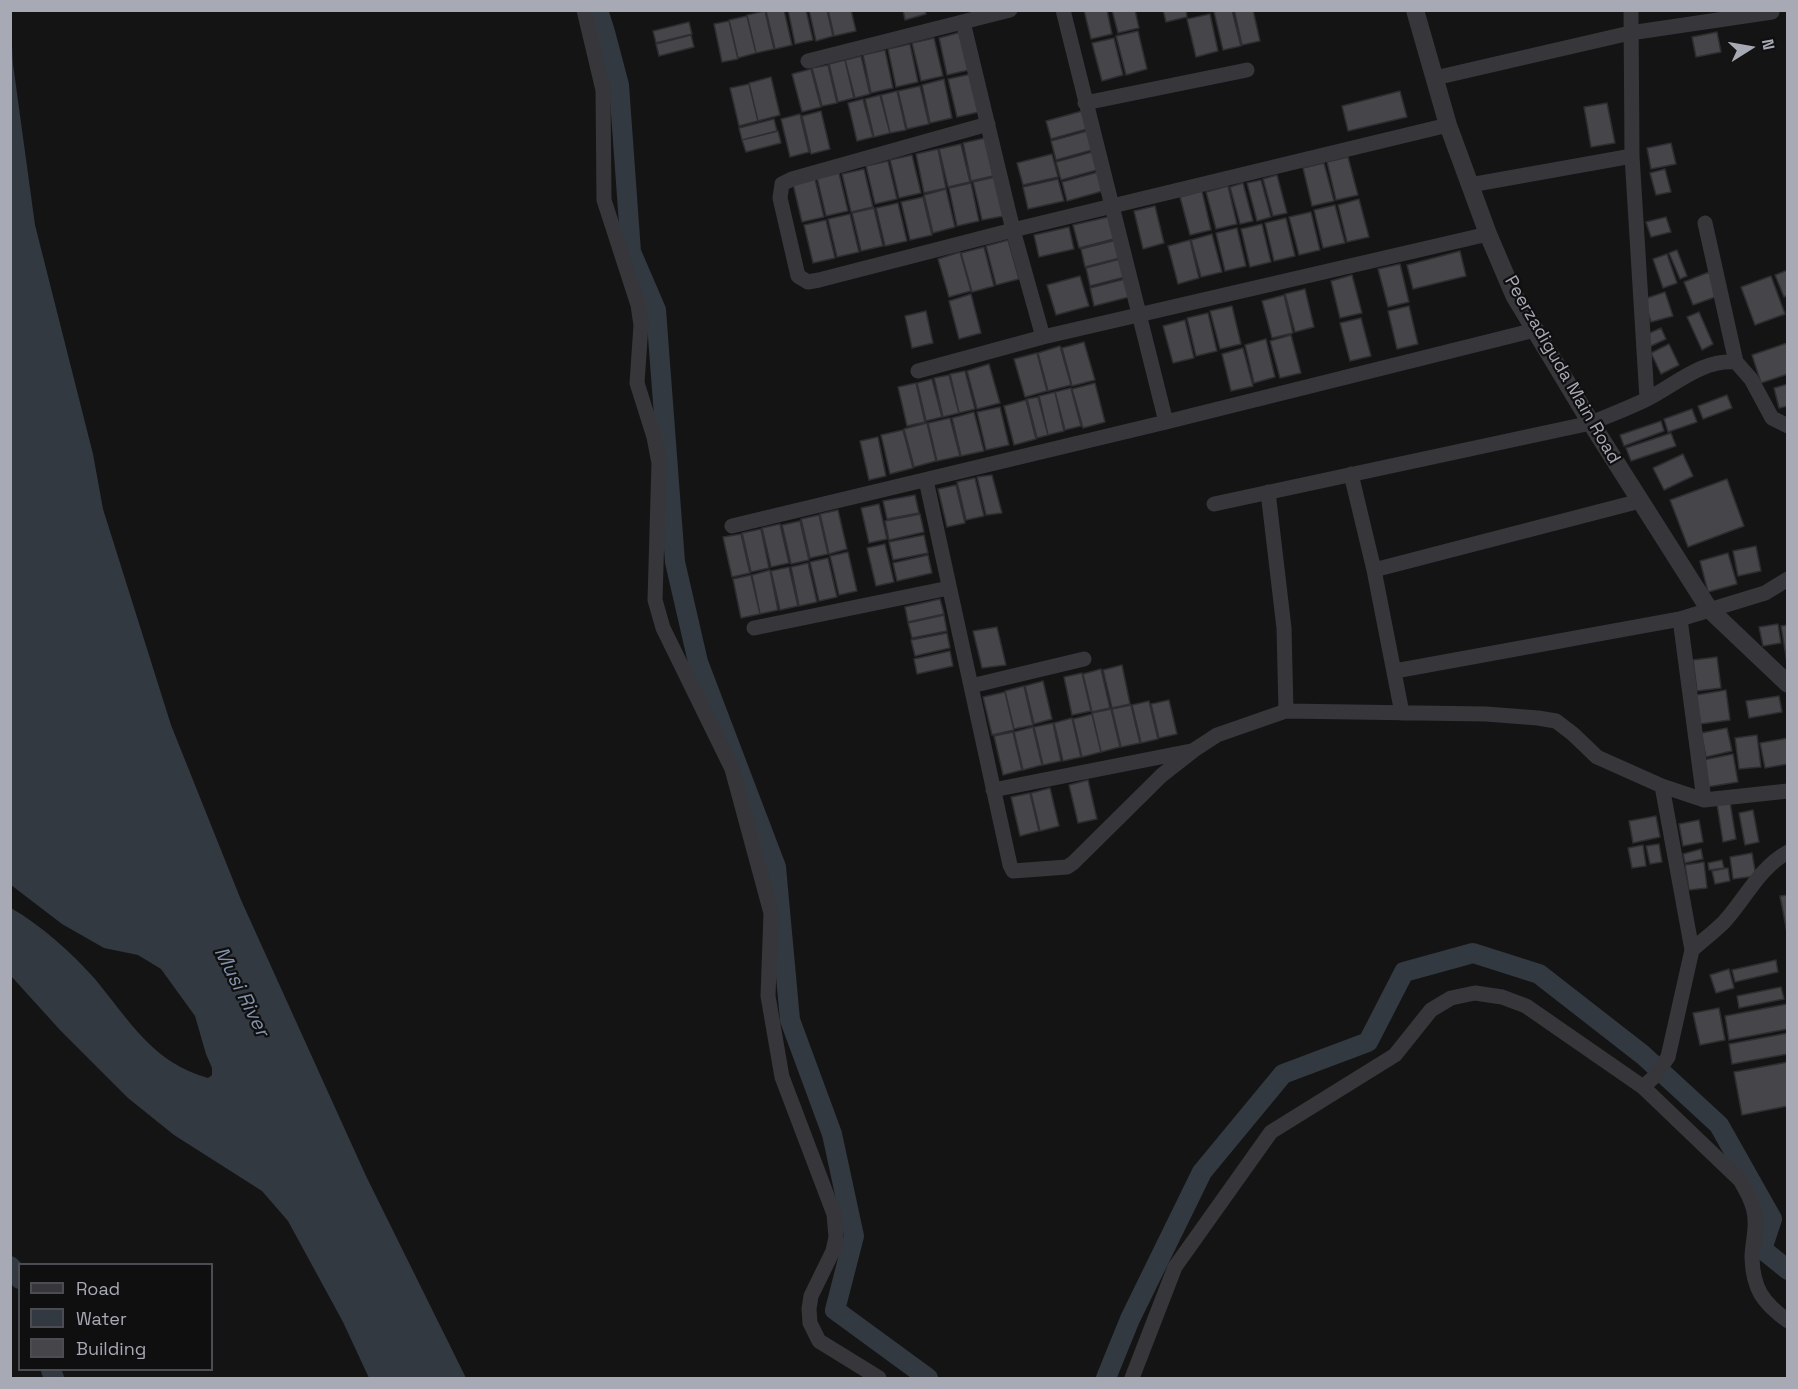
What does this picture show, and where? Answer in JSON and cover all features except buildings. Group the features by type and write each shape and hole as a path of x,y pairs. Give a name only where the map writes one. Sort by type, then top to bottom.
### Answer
{"street":[{"path":"584,10 603,90 604,200 638,305 641,325 637,383 654,437 659,463 655,600 663,628 732,769 771,913 768,996 782,1077 834,1214 836,1238 833,1251 811,1296 810,1323 819,1341 879,1378"},
{"path":"808,61 1010,10"},
{"path":"1063,10 1166,422"},
{"name":"Peerzadiguda Main Road","path":"1415,10 1448,125 1488,234 1514,295 1591,423 1709,609 1788,684"},
{"path":"1631,10 1632,156 1647,399"},
{"path":"1435,78 1630,33 1772,12"},
{"path":"963,22 1013,230 1043,337"},
{"path":"1085,103 1247,70"},
{"path":"988,124 792,179 782,184 780,198 798,276 808,282 819,280 1013,230 1448,125"},
{"path":"1470,184 1632,156"},
{"path":"1706,223 1736,362 1751,379 1772,418 1788,426"},
{"path":"918,371 1043,337 1488,234"},
{"path":"732,526 1536,330"},
{"path":"1214,504 1591,423 1647,399 1707,365 1722,361 1736,362"},
{"path":"1351,474 1374,570 1402,713"},
{"path":"926,480 993,790 1013,871 1067,867 1078,859 1162,775 1194,750 1217,735 1286,711 1486,714 1556,721 1597,757 1662,786 1704,800 1788,791"},
{"path":"1268,492 1284,628 1286,711"},
{"path":"1374,570 1640,501"},
{"path":"1395,671 1680,619 1765,593 1788,579"},
{"path":"754,628 949,588"},
{"path":"1680,619 1704,800"},
{"path":"971,686 1084,659"},
{"path":"993,790 1194,750"},
{"path":"1649,1082 1668,1057 1692,950 1662,786"},
{"path":"1692,950 1724,922 1765,869 1788,852"},
{"path":"1132,1378 1175,1267 1271,1132 1395,1055 1431,1010 1451,998 1475,993 1502,997 1526,1006 1649,1082 1740,1180 1750,1199 1756,1218 1752,1258 1756,1286 1769,1308 1788,1321"}],"water":[{"name":"Musi River","path":"10,11 13,64 35,225 93,454 103,509 171,725 241,900 366,1176 466,1378 369,1378 343,1322 288,1221 262,1191 174,1135 128,1098 60,1030 11,976 11,908 45,931 76,959 157,1051 189,1071 208,1078 212,1075 212,1068 195,1016 161,969 138,955 104,948 62,924 11,885"}],"waterway":[{"path":"598,10 619,85 631,252 656,310 675,562 698,662 776,867 790,1020 832,1134 854,1236 835,1310 928,1378"},
{"path":"1106,1378 1130,1319 1202,1172 1283,1074 1368,1042 1404,972 1473,953 1539,974 1643,1055 1719,1125 1772,1219 1762,1249 1788,1270"},
{"path":"10,1266 18,1275"},
{"path":"51,1371 54,1378"}]}
